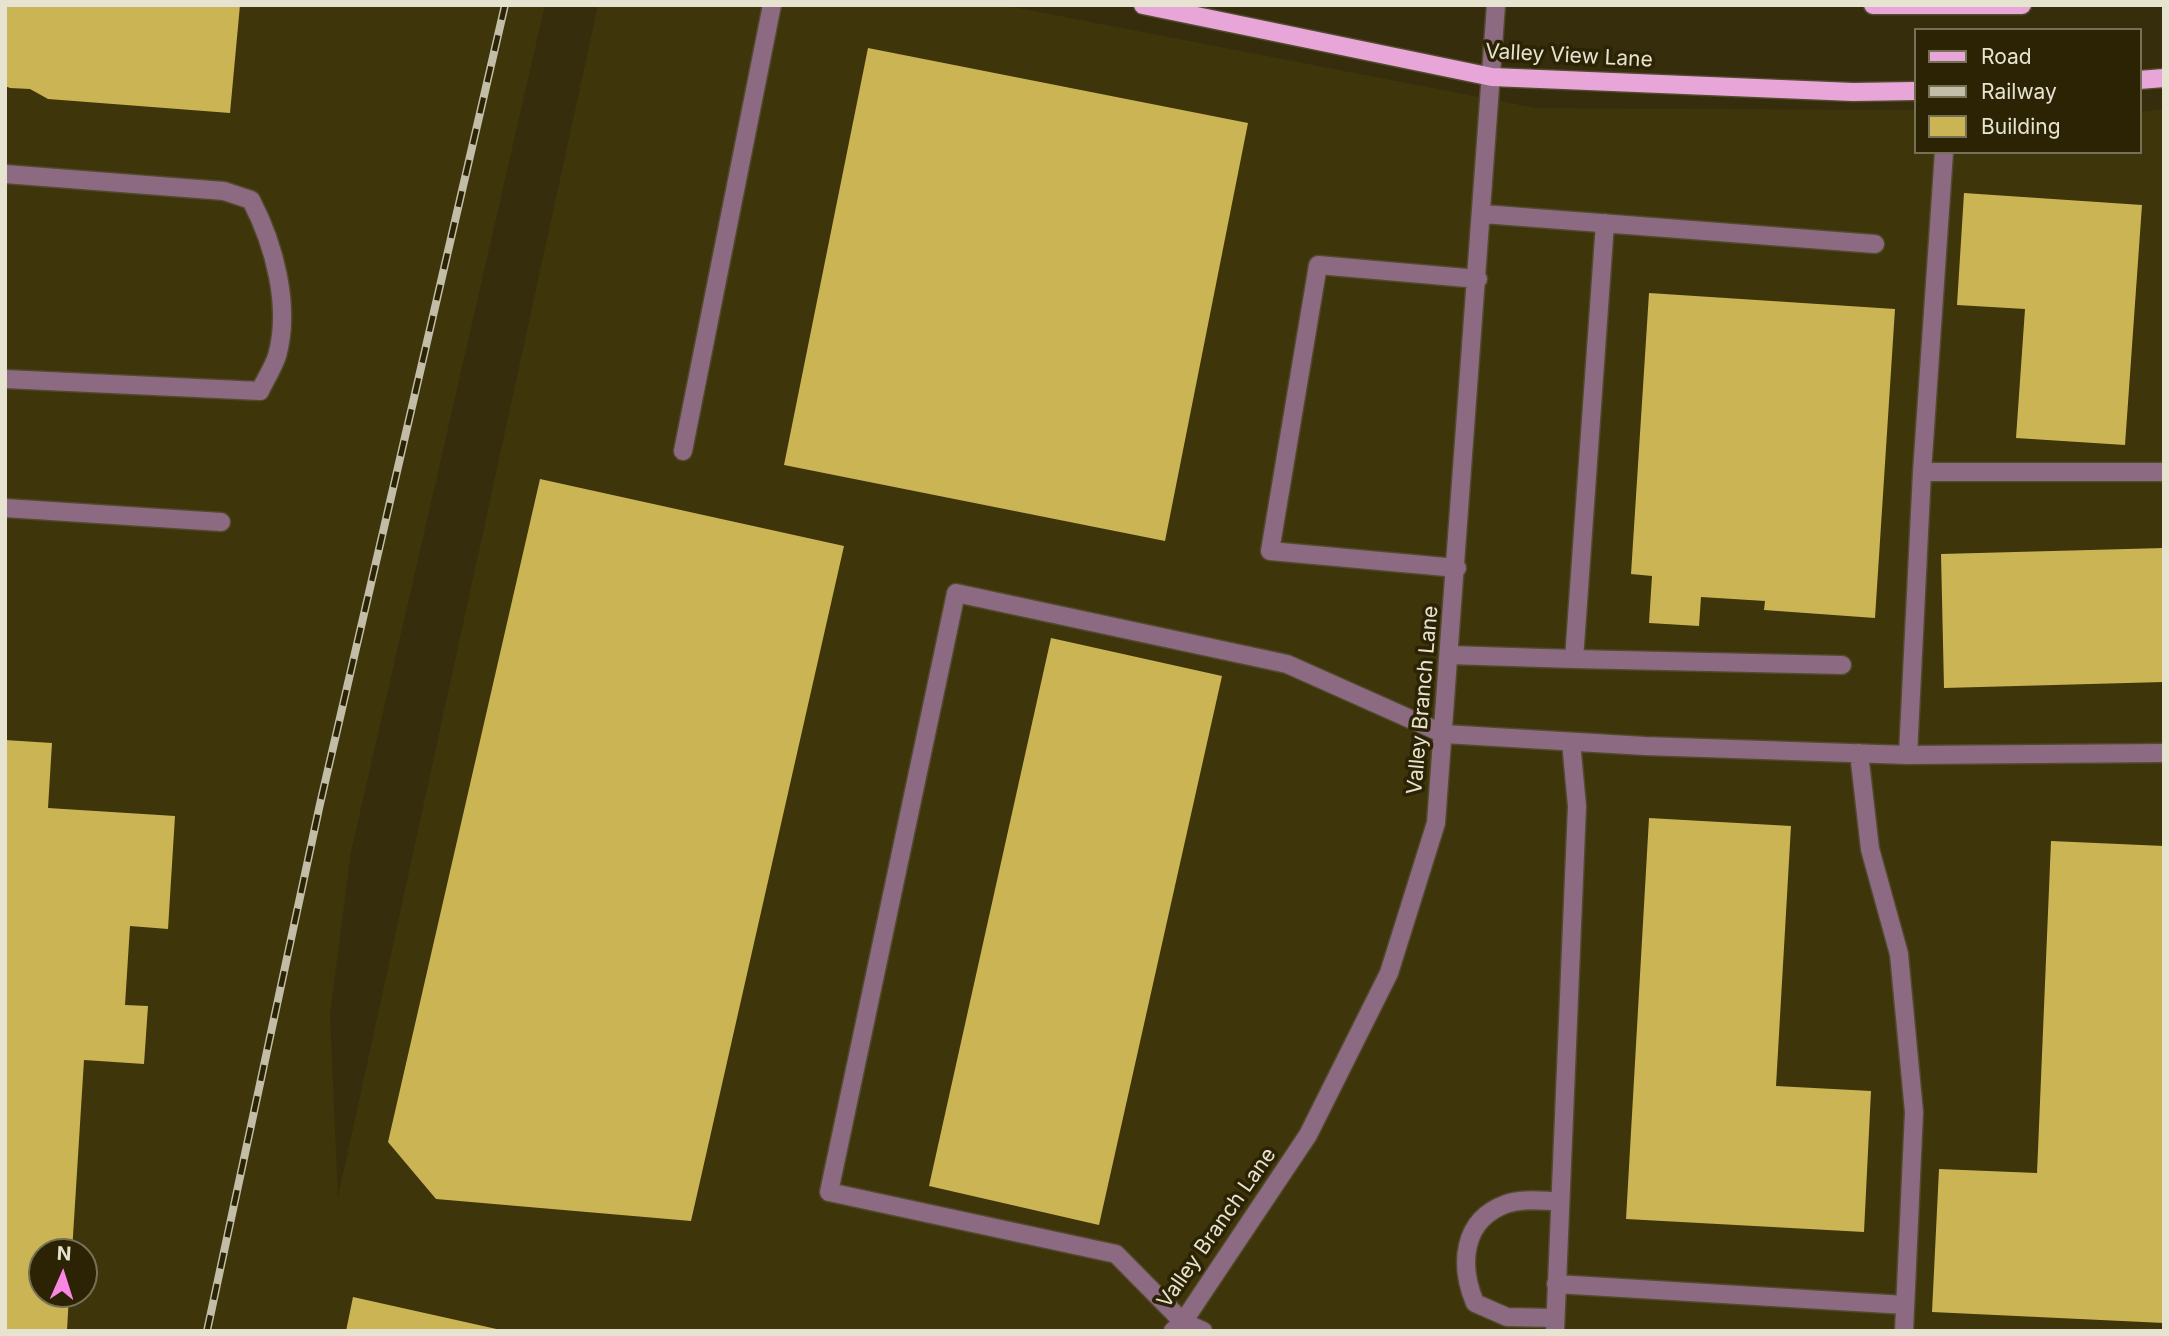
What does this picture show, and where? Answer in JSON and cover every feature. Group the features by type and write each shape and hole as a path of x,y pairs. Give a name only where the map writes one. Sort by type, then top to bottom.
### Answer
{"main road":[{"name":"Valley View Lane","path":"1143,5 1492,77 1840,91 1913,91"},
{"path":"1873,5 2022,5"},
{"path":"2141,80 2164,78"}],"street":[{"path":"683,451 772,5"},
{"name":"Valley Branch Lane","path":"1178,1326 1308,1135 1389,973 1436,823 1483,214 1496,5"},
{"path":"1908,755 1922,472 1944,154"},
{"path":"5,174 224,191 251,200 273,251 281,321 276,357 260,390 5,379"},
{"path":"1483,214 1875,244"},
{"path":"1574,659 1605,223"},
{"path":"1457,568 1270,551 1318,265 1478,279"},
{"path":"1922,472 2164,472"},
{"path":"5,508 221,522"},
{"path":"1203,1331 1178,1326 1116,1254 829,1192 956,593 1287,664 1444,734 1571,742 1908,755 2164,753"},
{"path":"1450,654 1842,664"},
{"path":"1560,1201 1506,1203 1474,1226 1468,1240 1467,1286 1475,1303 1507,1317 1555,1324 1577,806 1571,742"},
{"path":"1859,753 1870,849 1899,954 1914,1112 1904,1331"},
{"path":"1556,1284 1905,1305"}],"shaded area":[{"path":"5,5 545,5 351,852 330,1014 338,1197 598,5 1003,5 1536,108 1913,110 1913,154 2141,154 2141,112 2164,109 2164,1331 5,1331"}],"building":[{"path":"5,5 240,5 230,113 48,99 30,89 5,86"},
{"path":"868,48 1248,123 1165,541 784,465"},
{"path":"1964,193 2142,205 2125,445 2016,438 2025,309 1957,305"},
{"path":"1649,293 1895,309 1875,618 1764,610 1765,601 1701,597 1699,626 1649,623 1652,576 1631,574"},
{"path":"540,479 844,546 691,1221 436,1199 388,1142"},
{"path":"2164,548 2164,682 1944,688 1941,554"},
{"path":"1051,638 1222,676 1099,1225 929,1186"},
{"path":"5,740 52,743 48,808 175,816 168,929 130,926 125,1005 148,1006 144,1064 84,1060 73,1238 28,1238 28,1308 68,1308 67,1331 5,1331"},
{"path":"1649,818 1791,826 1776,1086 1871,1091 1864,1232 1626,1219"},
{"path":"2051,841 2164,846 2164,1323 1932,1312 1939,1169 2037,1173"},
{"path":"353,1297 501,1330 501,1331 346,1331"}],"railway":[{"path":"207,1331 320,804 505,5"}]}
